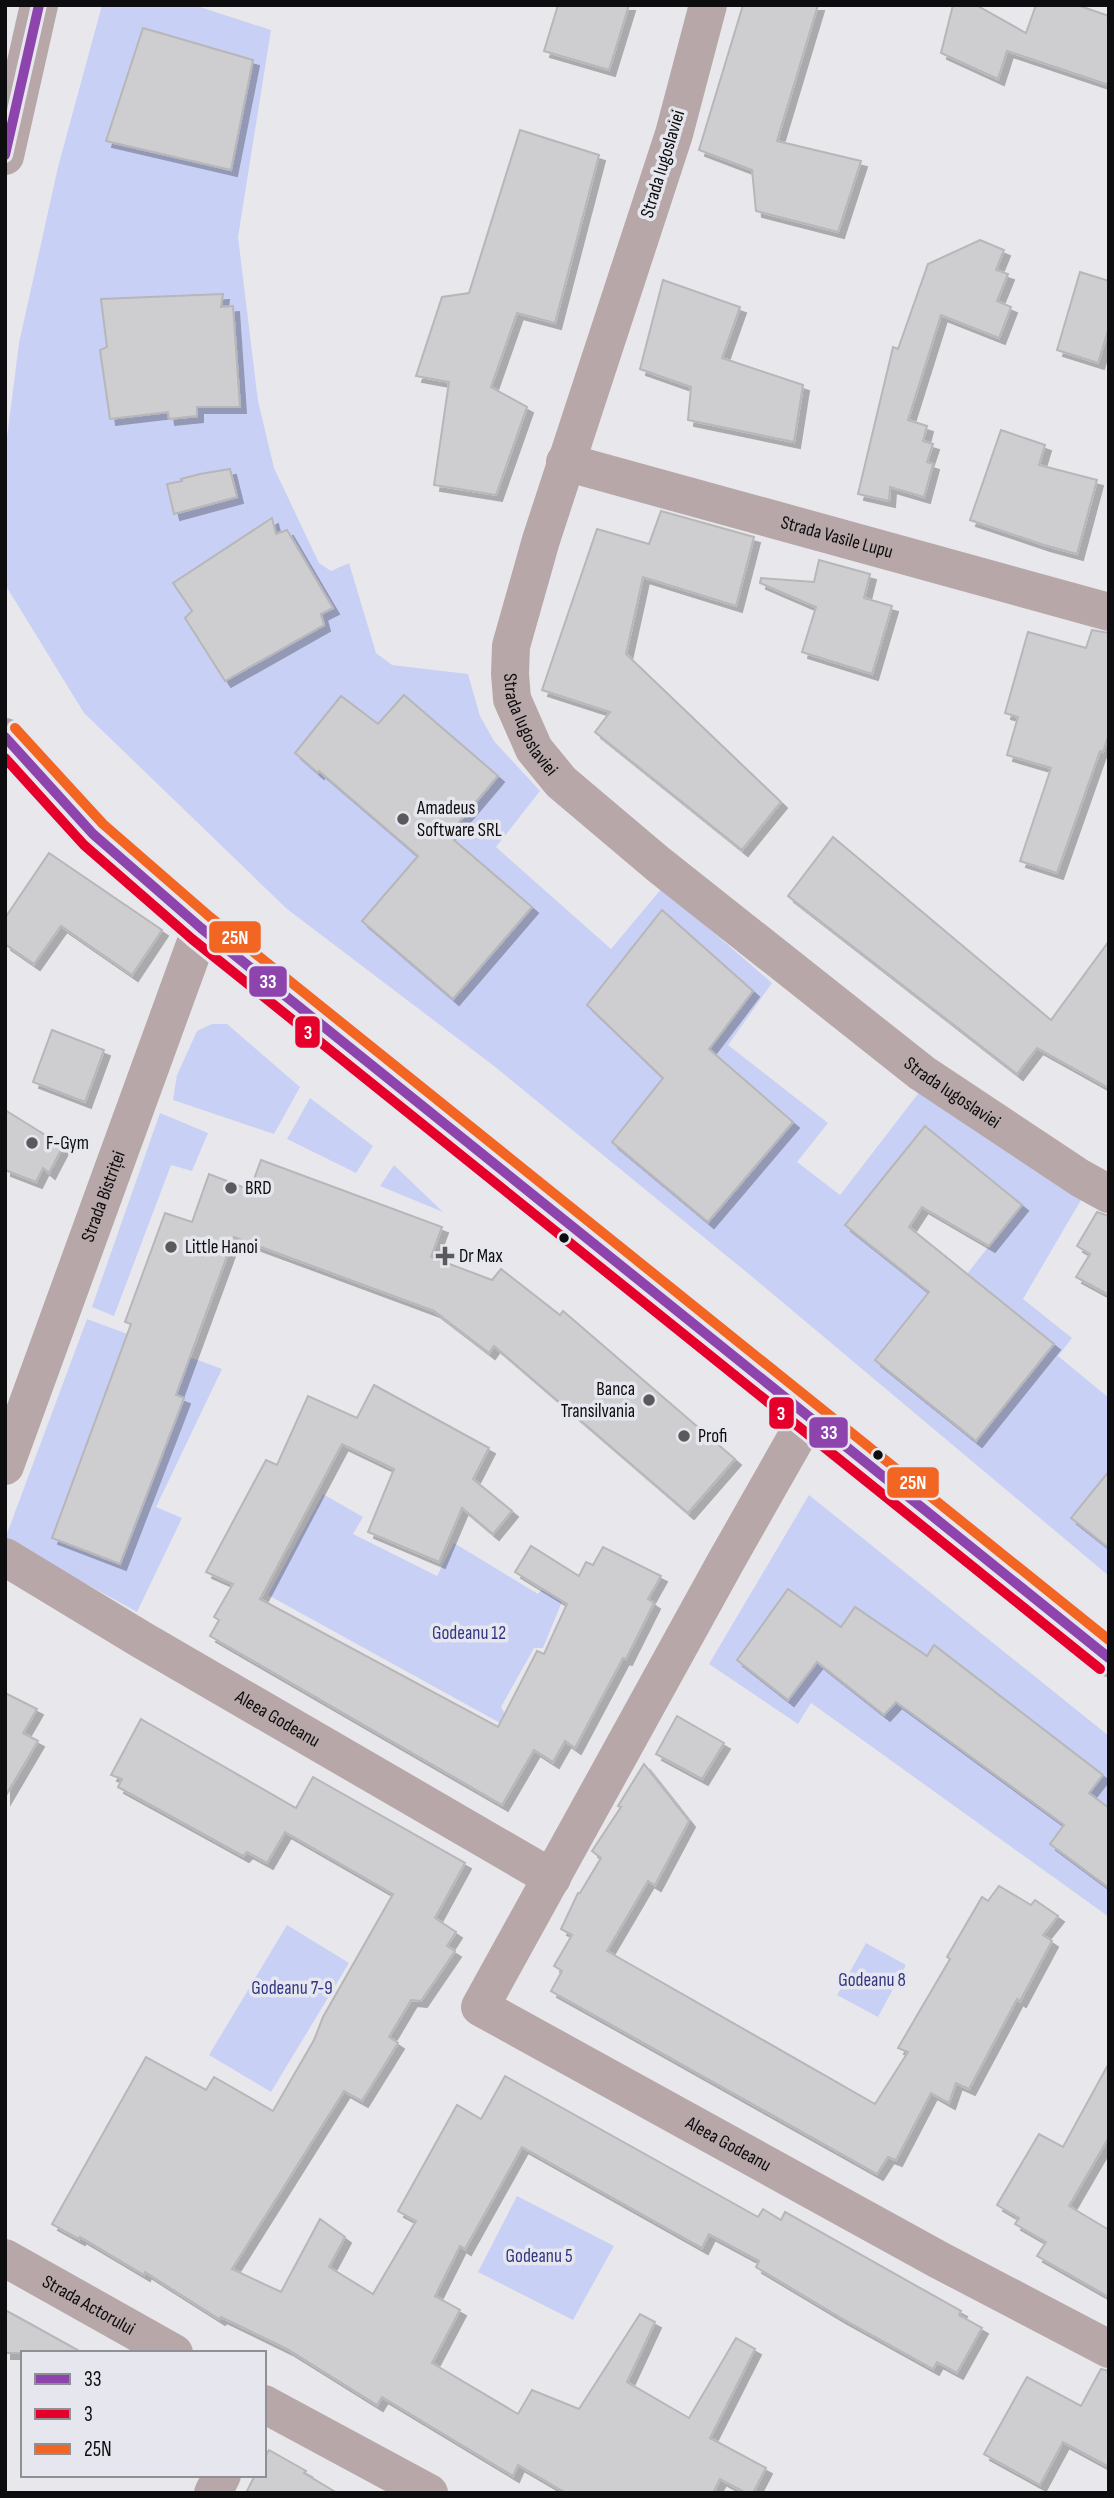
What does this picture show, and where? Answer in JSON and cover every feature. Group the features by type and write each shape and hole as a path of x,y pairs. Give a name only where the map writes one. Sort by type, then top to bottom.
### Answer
{"main road":[{"path":"5,737 93,834 201,928 1109,1658"},
{"path":"5,778 93,834"}],"street":[{"path":"5,156 39,5"},
{"name":"Strada Iugoslaviei","path":"708,5 674,134 541,540 512,646 512,699 534,749 561,782 659,864 922,1073 1080,1178 1109,1194"},
{"name":"Strada Vasile Lupu","path":"565,462 1109,612"},
{"name":"Strada Bistriței","path":"5,1466 201,928"},
{"name":"Aleea Godeanu","path":"809,1415 480,2007 939,2260 1109,2349"},
{"name":"Aleea Godeanu","path":"5,1557 142,1640 552,1878"},
{"name":"Strada Actorului","path":"5,2258 169,2351"},
{"path":"266,2405 429,2493"},
{"path":"212,2493 221,2477"}],"green space":[{"path":"102,5 194,5 271,30 238,237 258,401 274,468 319,563 331,571 349,563 376,653 392,665 468,674 480,716 494,741 540,791 496,847 611,949 662,888 772,983 728,1045 828,1123 797,1162 840,1195 924,1086 1081,1200 1023,1299 1072,1338 1058,1356 1109,1398 1109,1471 1071,1518 1109,1548 1109,1576 750,1275 494,1066 287,909 84,713 6,586 5,453 19,343 58,167","holes":["143,28 253,60 231,170 107,140","232,306 240,407 197,407 196,416 170,419 168,412 110,419 100,350 221,307","272,518 276,534 288,530 332,608 321,614 324,625 225,681 185,618","404,695 498,776 448,835 453,999 362,921 418,856 330,780","587,1005 709,1049 792,1123 708,1222 613,1142 663,1078","925,1126 1022,1204 967,1274 1054,1343 976,1440 875,1360 929,1292 845,1225"]},
{"path":"212,1024 227,1024 300,1087 274,1134 173,1100 177,1075 197,1031"},
{"path":"310,1098 373,1146 356,1173 287,1139"},
{"path":"160,1113 208,1133 192,1171 171,1165 114,1316 92,1307"},
{"path":"394,1165 443,1212 380,1186"},
{"path":"87,1319 222,1369 156,1507 182,1518 137,1612 5,1539","holes":["114,1372 158,1465 120,1564 52,1538"]},
{"name":"Godeanu 12","path":"323,1494 363,1517 353,1534 437,1576 454,1543 538,1594 549,1581 566,1592 543,1648 534,1648 501,1707 505,1714 500,1723 268,1595"},
{"path":"809,1495 1109,1736 1109,1808 1089,1793 1103,1775 934,1646 927,1656 855,1607 841,1627 788,1589 738,1659 788,1699 817,1662 883,1714 896,1702 1064,1825 1050,1844 1109,1888 1109,1917 811,1703 798,1724 709,1664"},
{"name":"Godeanu 7-9","path":"287,1925 349,1963 271,2092 209,2055"},
{"name":"Godeanu 8","path":"866,1943 906,1965 878,2017 837,1995"},
{"name":"Godeanu 5","path":"517,2196 614,2246 573,2320 478,2272"}],"building":[{"path":"558,5 629,5 609,70 544,51"},
{"path":"743,5 818,5 777,141 861,161 838,232 756,211 752,170 699,150"},
{"path":"953,5 976,5 1026,33 1036,5 1077,5 1109,16 1109,85 1007,51 998,79 941,53"},
{"path":"143,28 253,60 231,170 106,141"},
{"path":"520,130 599,155 555,323 517,313 491,387 527,407 496,495 434,485 449,382 416,376 442,297 469,293"},
{"path":"980,240 1004,250 996,270 1008,274 997,301 1011,307 999,338 941,315 908,420 927,426 923,441 933,444 927,462 933,464 924,497 890,487 889,501 858,494 893,347 898,349 928,264"},
{"path":"1080,272 1109,281 1109,327 1098,363 1057,350"},
{"path":"663,280 740,307 722,358 803,385 794,442 688,420 691,387 640,369"},
{"path":"223,294 221,307 233,306 240,407 197,407 197,416 169,419 168,412 110,419 100,350 107,347 101,299"},
{"path":"1001,430 1045,445 1039,465 1097,480 1077,554 970,520"},
{"path":"230,469 237,497 174,514 167,484"},
{"path":"661,511 754,537 736,606 643,577 626,654 781,802 742,850 595,732 610,712 542,690 597,529 649,544"},
{"path":"272,518 276,534 287,530 333,608 321,614 324,625 225,681 185,618 192,611 173,583"},
{"path":"819,560 870,574 864,598 892,606 872,674 802,652 816,607 760,583 761,578 814,582"},
{"path":"1092,630 1109,633 1109,734 1103,752 1100,751 1057,873 1020,861 1051,768 1007,755 1018,717 1005,713 1028,632 1086,648"},
{"path":"404,695 498,776 448,835 532,907 453,999 362,921 418,856 295,753 341,696 378,724"},
{"path":"833,837 1051,1020 1109,941 1109,1088 1037,1048 1017,1074 788,896"},
{"path":"49,853 162,930 132,975 61,926 34,964 5,944 5,918"},
{"path":"662,910 753,991 709,1049 793,1122 708,1222 612,1142 663,1078 587,1005"},
{"path":"52,1030 104,1050 85,1102 33,1082"},
{"path":"5,1110 63,1146 49,1173 43,1168 36,1182 5,1170"},
{"path":"925,1126 1022,1205 989,1246 922,1207 909,1227 1054,1344 976,1441 875,1360 929,1292 845,1225"},
{"path":"261,1160 442,1227 431,1257 492,1280 501,1269 560,1315 563,1311 735,1459 688,1513 494,1346 489,1353 434,1311 234,1237 176,1395 184,1398 120,1564 52,1538 131,1324 125,1322 165,1213 192,1222 209,1174 250,1190"},
{"path":"1097,1212 1109,1216 1109,1295 1076,1277 1090,1254 1077,1246"},
{"path":"374,1385 489,1448 473,1479 512,1511 493,1534 462,1508 439,1562 368,1532 394,1469 342,1444 260,1599 498,1727 537,1651 544,1654 567,1604 515,1572 531,1546 579,1576 586,1562 593,1565 603,1547 661,1576 648,1599 654,1603 626,1659 623,1658 575,1748 565,1741 553,1762 534,1750 502,1805 210,1636 219,1620 214,1617 233,1584 206,1572 266,1460 277,1465 308,1396 357,1418"},
{"path":"1109,1471 1109,1548 1071,1518"},
{"path":"788,1589 841,1627 855,1607 927,1656 934,1645 1103,1775 1089,1793 1109,1808 1109,1888 1050,1844 1064,1825 896,1702 884,1715 817,1662 788,1700 737,1660"},
{"path":"5,1693 37,1709 23,1733 38,1741 5,1797"},
{"path":"677,1716 724,1743 702,1779 656,1754"},
{"path":"141,1719 296,1808 313,1777 465,1863 435,1918 456,1932 447,1946 455,1951 421,2001 411,2000 389,2037 398,2043 362,2101 344,2091 232,2269 281,2292 320,2219 345,2237 329,2267 373,2294 416,2221 398,2211 457,2105 481,2119 505,2076 758,2217 763,2209 781,2220 785,2212 961,2311 959,2315 982,2328 957,2373 937,2362 933,2369 841,2318 756,2267 759,2261 709,2234 702,2248 522,2147 465,2249 460,2246 435,2296 460,2310 432,2363 518,2414 532,2390 579,2409 640,2314 655,2322 627,2382 689,2418 736,2338 755,2349 710,2438 766,2468 753,2493 746,2493 720,2479 713,2493 566,2493 518,2465 513,2476 382,2397 377,2405 287,2349 221,2317 219,2319 145,2272 144,2275 80,2237 79,2239 52,2224 146,2057 206,2090 214,2077 273,2111 393,1894 285,1832 267,1863 247,1852 243,1856 118,1787 122,1779 111,1775"},
{"path":"644,1764 689,1821 655,1885 648,1881 607,1951 875,2104 908,2052 898,2048 950,1959 947,1957 982,1897 988,1901 999,1886 1031,1905 1035,1900 1058,1916 1043,1935 1052,1941 1020,2001 1017,1999 969,2089 956,2083 949,2103 931,2093 896,2160 888,2157 877,2174 551,1991 562,1971 554,1966 572,1935 561,1929 578,1893 601,1858 592,1851 621,1807 618,1806"},
{"path":"1109,2063 1109,2137 1069,2206 1109,2230 1109,2297 1037,2256 1046,2242 1015,2224 1019,2218 997,2205 1039,2134 1063,2147"},
{"path":"5,2310 79,2351 21,2351 5,2353"},
{"path":"1101,2369 1109,2371 1109,2467 1063,2442 1040,2485 984,2454 1027,2377 1081,2406"},
{"path":"269,2450 337,2493 246,2493 254,2477 266,2477 266,2455"}],"transit line":[{"name":"33","path":"5,155 39,5"},
{"name":"25N","path":"15,728 103,824 210,917 1109,1640"},
{"name":"33","path":"5,737 93,834 201,928 1109,1658"},
{"name":"3","path":"5,758 84,845 192,939 1100,1669"}],"place":[{"name":"Amadeus Software SRL","path":"403,819"},
{"name":"F-Gym","path":"32,1143"},
{"name":"BRD","path":"231,1188"},
{"name":"Little Hanoi","path":"171,1247"},
{"name":"Dr Max","path":"445,1256"},
{"name":"Banca Transilvania","path":"649,1400"},
{"name":"Profi","path":"684,1436"}]}
